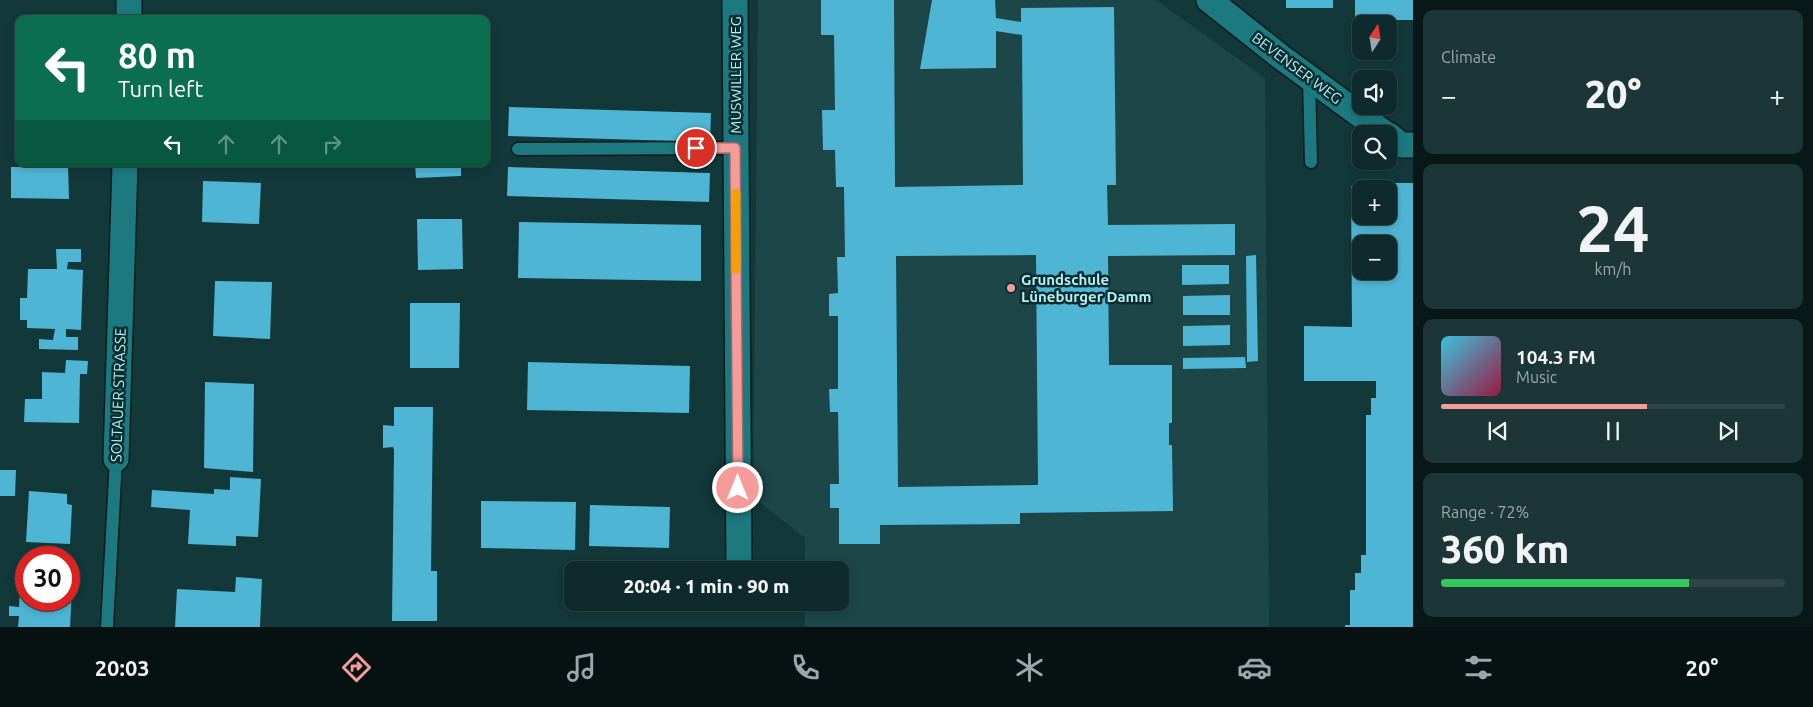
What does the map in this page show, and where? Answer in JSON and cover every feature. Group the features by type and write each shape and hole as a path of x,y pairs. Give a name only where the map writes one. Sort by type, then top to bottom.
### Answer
{"street":[{"path":"128,15 129,0"},
{"name":"MUSWILLER WEG","path":"736,0 735,148 739,561"},
{"name":"BEVENSER WEG","path":"1209,0 1309,78 1374,125"},
{"name":"BEVENSER WEG","path":"1397,141 1401,144 1413,144"},
{"name":"SOLTAUER STRASSE","path":"116,459 125,167"}],"lane":[{"path":"1309,78 1311,162"},
{"path":"518,150 735,148"},
{"name":"SOLTAUER STRASSE","path":"106,627 116,459"}],"shaded area":[{"name":"Grundschule Lüneburger Damm","path":"758,0 1156,0 1265,78 1269,627 805,627 805,611 849,611 849,561 805,561 805,538 753,497"}],"building":[{"path":"821,0 894,0 895,187 1023,185 1022,35 996,31 996,68 920,69 932,0 995,0 996,18 1021,22 1021,8 1114,7 1116,185 1107,185 1108,225 1235,224 1235,255 1108,256 1109,365 1172,365 1172,423 1169,423 1169,445 1172,445 1173,511 1020,513 1020,524 880,525 880,544 839,544 839,508 830,508 830,484 839,484 838,412 830,412 829,389 838,389 838,316 829,316 829,294 838,293 837,257 845,257 844,187 836,187 835,150 823,150 822,110 835,110 834,35 821,35","holes":["1036,255 1038,485 898,487 896,256"]},
{"path":"1286,0 1333,0 1333,8 1286,8"},
{"path":"1355,0 1413,0 1413,20 1398,20 1398,15 1355,15"},
{"path":"509,107 711,113 710,142 508,136"},
{"path":"11,167 68,167 69,199 11,198"},
{"path":"415,167 461,167 461,176 416,178"},
{"path":"508,167 710,173 709,202 507,196"},
{"path":"203,181 261,183 259,224 202,222"},
{"path":"1397,183 1413,183 1413,627 1345,627 1345,625 1350,625 1350,590 1355,590 1355,573 1361,573 1361,555 1366,555 1366,415 1371,415 1371,398 1376,398 1376,381 1304,381 1304,326 1352,327 1351,186 1352,225 1397,225"},
{"path":"417,219 462,219 463,269 418,270"},
{"path":"519,222 701,225 701,281 518,278"},
{"path":"56,249 81,249 81,262 68,262 67,269 83,270 81,330 66,329 66,337 78,337 78,350 39,349 39,339 53,340 55,329 27,328 27,320 20,320 20,298 27,298 28,269 57,269"},
{"path":"1256,255 1258,361 1247,362 1246,256"},
{"path":"1182,265 1229,265 1229,284 1182,285"},
{"path":"215,281 272,282 270,339 213,336"},
{"path":"1230,295 1230,315 1183,315 1183,296"},
{"path":"410,303 460,303 459,368 410,368"},
{"path":"1230,325 1230,345 1183,346 1183,326"},
{"path":"1245,357 1246,368 1183,369 1183,358"},
{"path":"66,360 88,361 87,374 80,374 79,423 24,422 25,399 42,399 42,372 65,373"},
{"path":"528,362 690,366 689,413 527,410"},
{"path":"205,382 254,384 253,472 204,468"},
{"path":"394,407 433,407 431,571 437,571 437,621 392,621 394,450 393,447 383,448 383,425 394,426"},
{"path":"0,470 16,470 15,496 0,496"},
{"path":"230,477 261,479 258,537 236,536 236,546 188,544 190,510 151,507 152,490 214,494 214,489 230,490"},
{"path":"29,491 67,494 67,504 72,505 70,544 26,542"},
{"path":"481,501 576,502 575,550 481,548"},
{"path":"590,505 670,507 669,548 589,546"},
{"path":"236,577 262,579 260,627 175,627 177,589 235,592"},
{"path":"9,606 15,607 15,611 71,611 70,627 18,627 19,616 9,616"}],"slow traffic":[{"path":"736,193 736,269"}],"place":[{"name":"Grundschule Lüneburger Damm","path":"1011,288"}],"route":[{"path":"696,148 735,148 738,488"}]}
